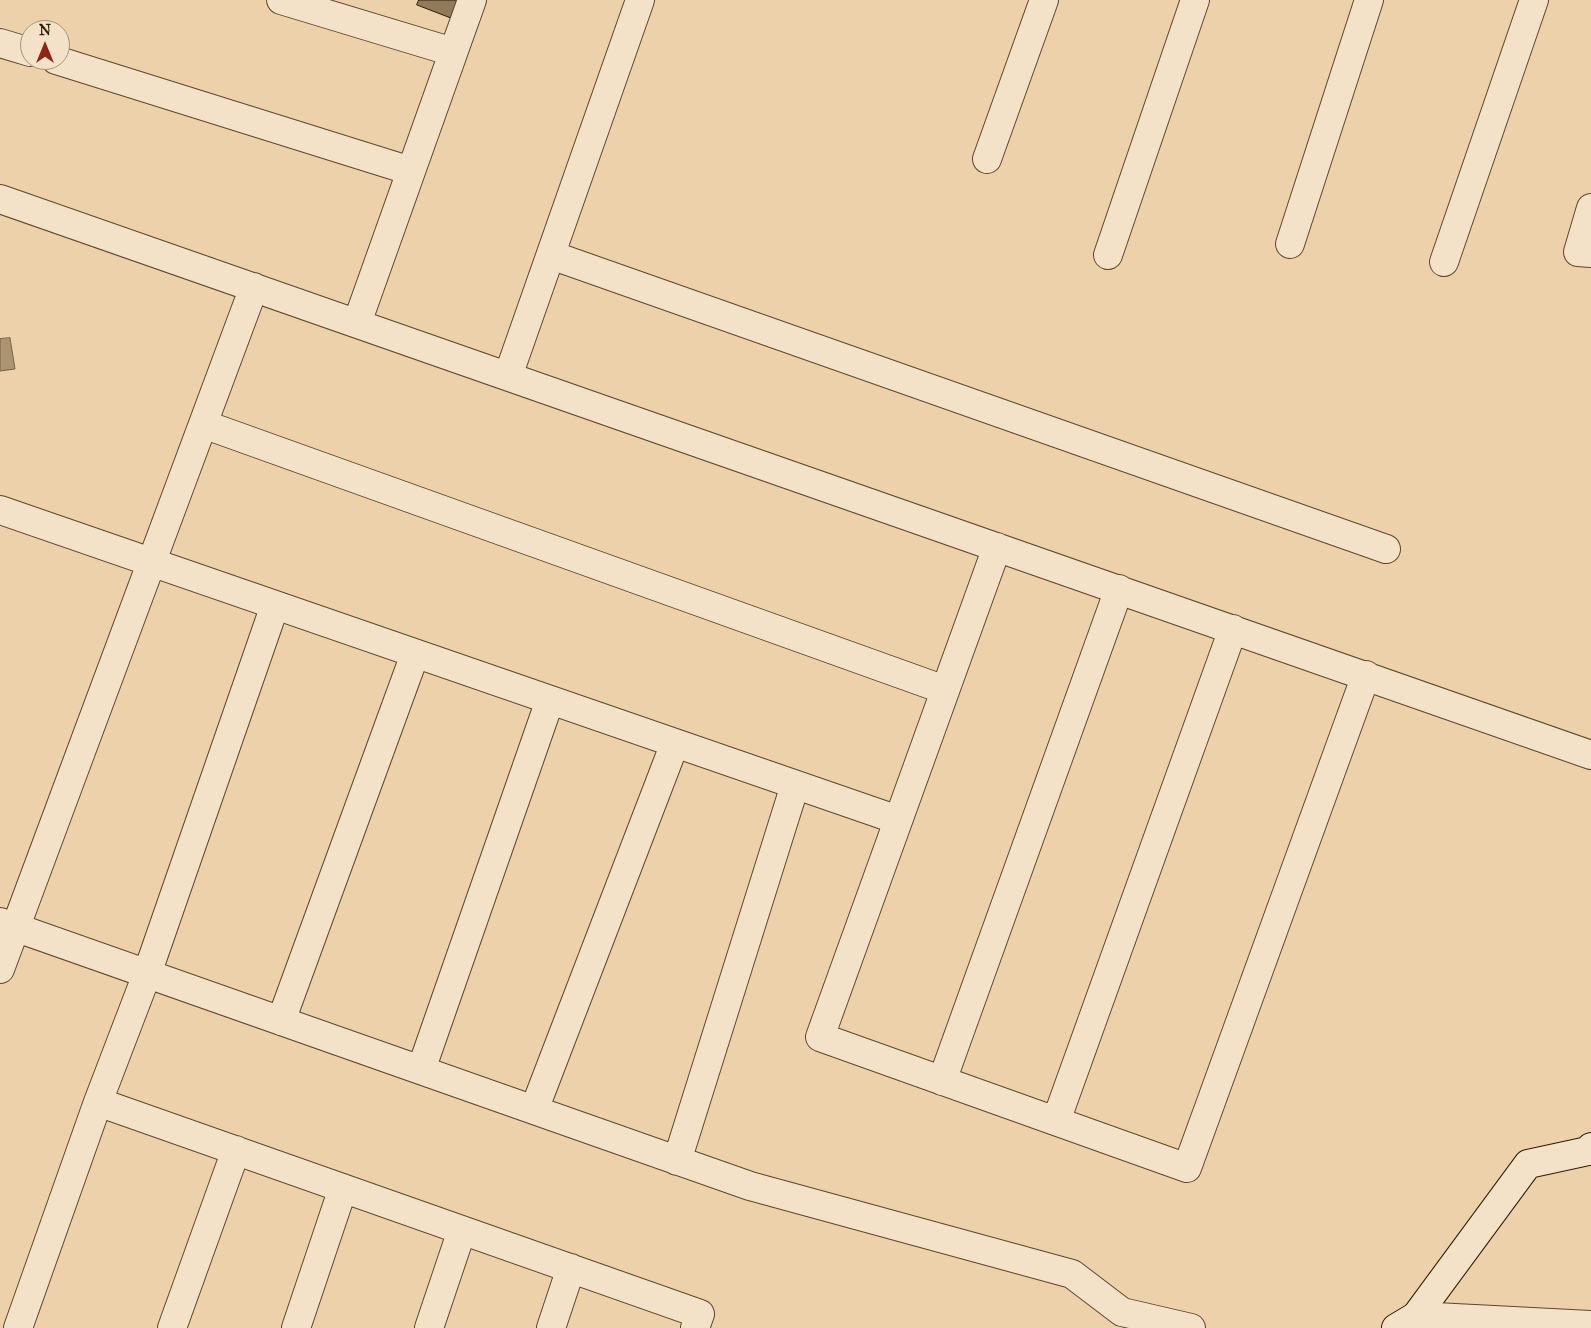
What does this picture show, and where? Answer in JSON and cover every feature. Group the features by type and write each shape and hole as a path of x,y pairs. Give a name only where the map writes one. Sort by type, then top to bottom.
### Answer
{"street":[{"path":"281,0 453,52"},
{"path":"357,323 472,0"},
{"path":"508,376 640,0"},
{"path":"988,159 1044,0"},
{"path":"1108,255 1195,0"},
{"path":"1290,244 1369,0"},
{"path":"1444,262 1534,0"},
{"path":"0,43 20,49"},
{"path":"70,64 411,172"},
{"path":"0,199 1591,754"},
{"path":"1591,208 1578,252 1591,253"},
{"path":"551,255 1386,549"},
{"path":"0,969 8,925 204,424 254,287"},
{"path":"204,424 945,690"},
{"path":"0,510 898,820"},
{"path":"997,547 820,1036 1187,1168 1366,676"},
{"path":"942,1080 1119,589"},
{"path":"18,1328 98,1102 147,974 275,605"},
{"path":"1056,1121 1233,629"},
{"path":"281,1021 415,654"},
{"path":"421,1070 550,700"},
{"path":"534,1110 675,743"},
{"path":"677,1161 795,785"},
{"path":"8,925 750,1186 1072,1274 1122,1312 1191,1328"},
{"path":"98,1102 700,1314 696,1328"},
{"path":"1406,1322 1528,1164 1588,1151 1591,1147"},
{"path":"172,1328 236,1150"},
{"path":"296,1328 343,1188"},
{"path":"429,1328 462,1230"},
{"path":"551,1328 570,1268"},
{"path":"1406,1322 1591,1324"}],"shaded area":[{"path":"10,338 15,369 0,371 0,339"}],"building":[{"path":"419,0 464,0 456,20 417,5"}]}
